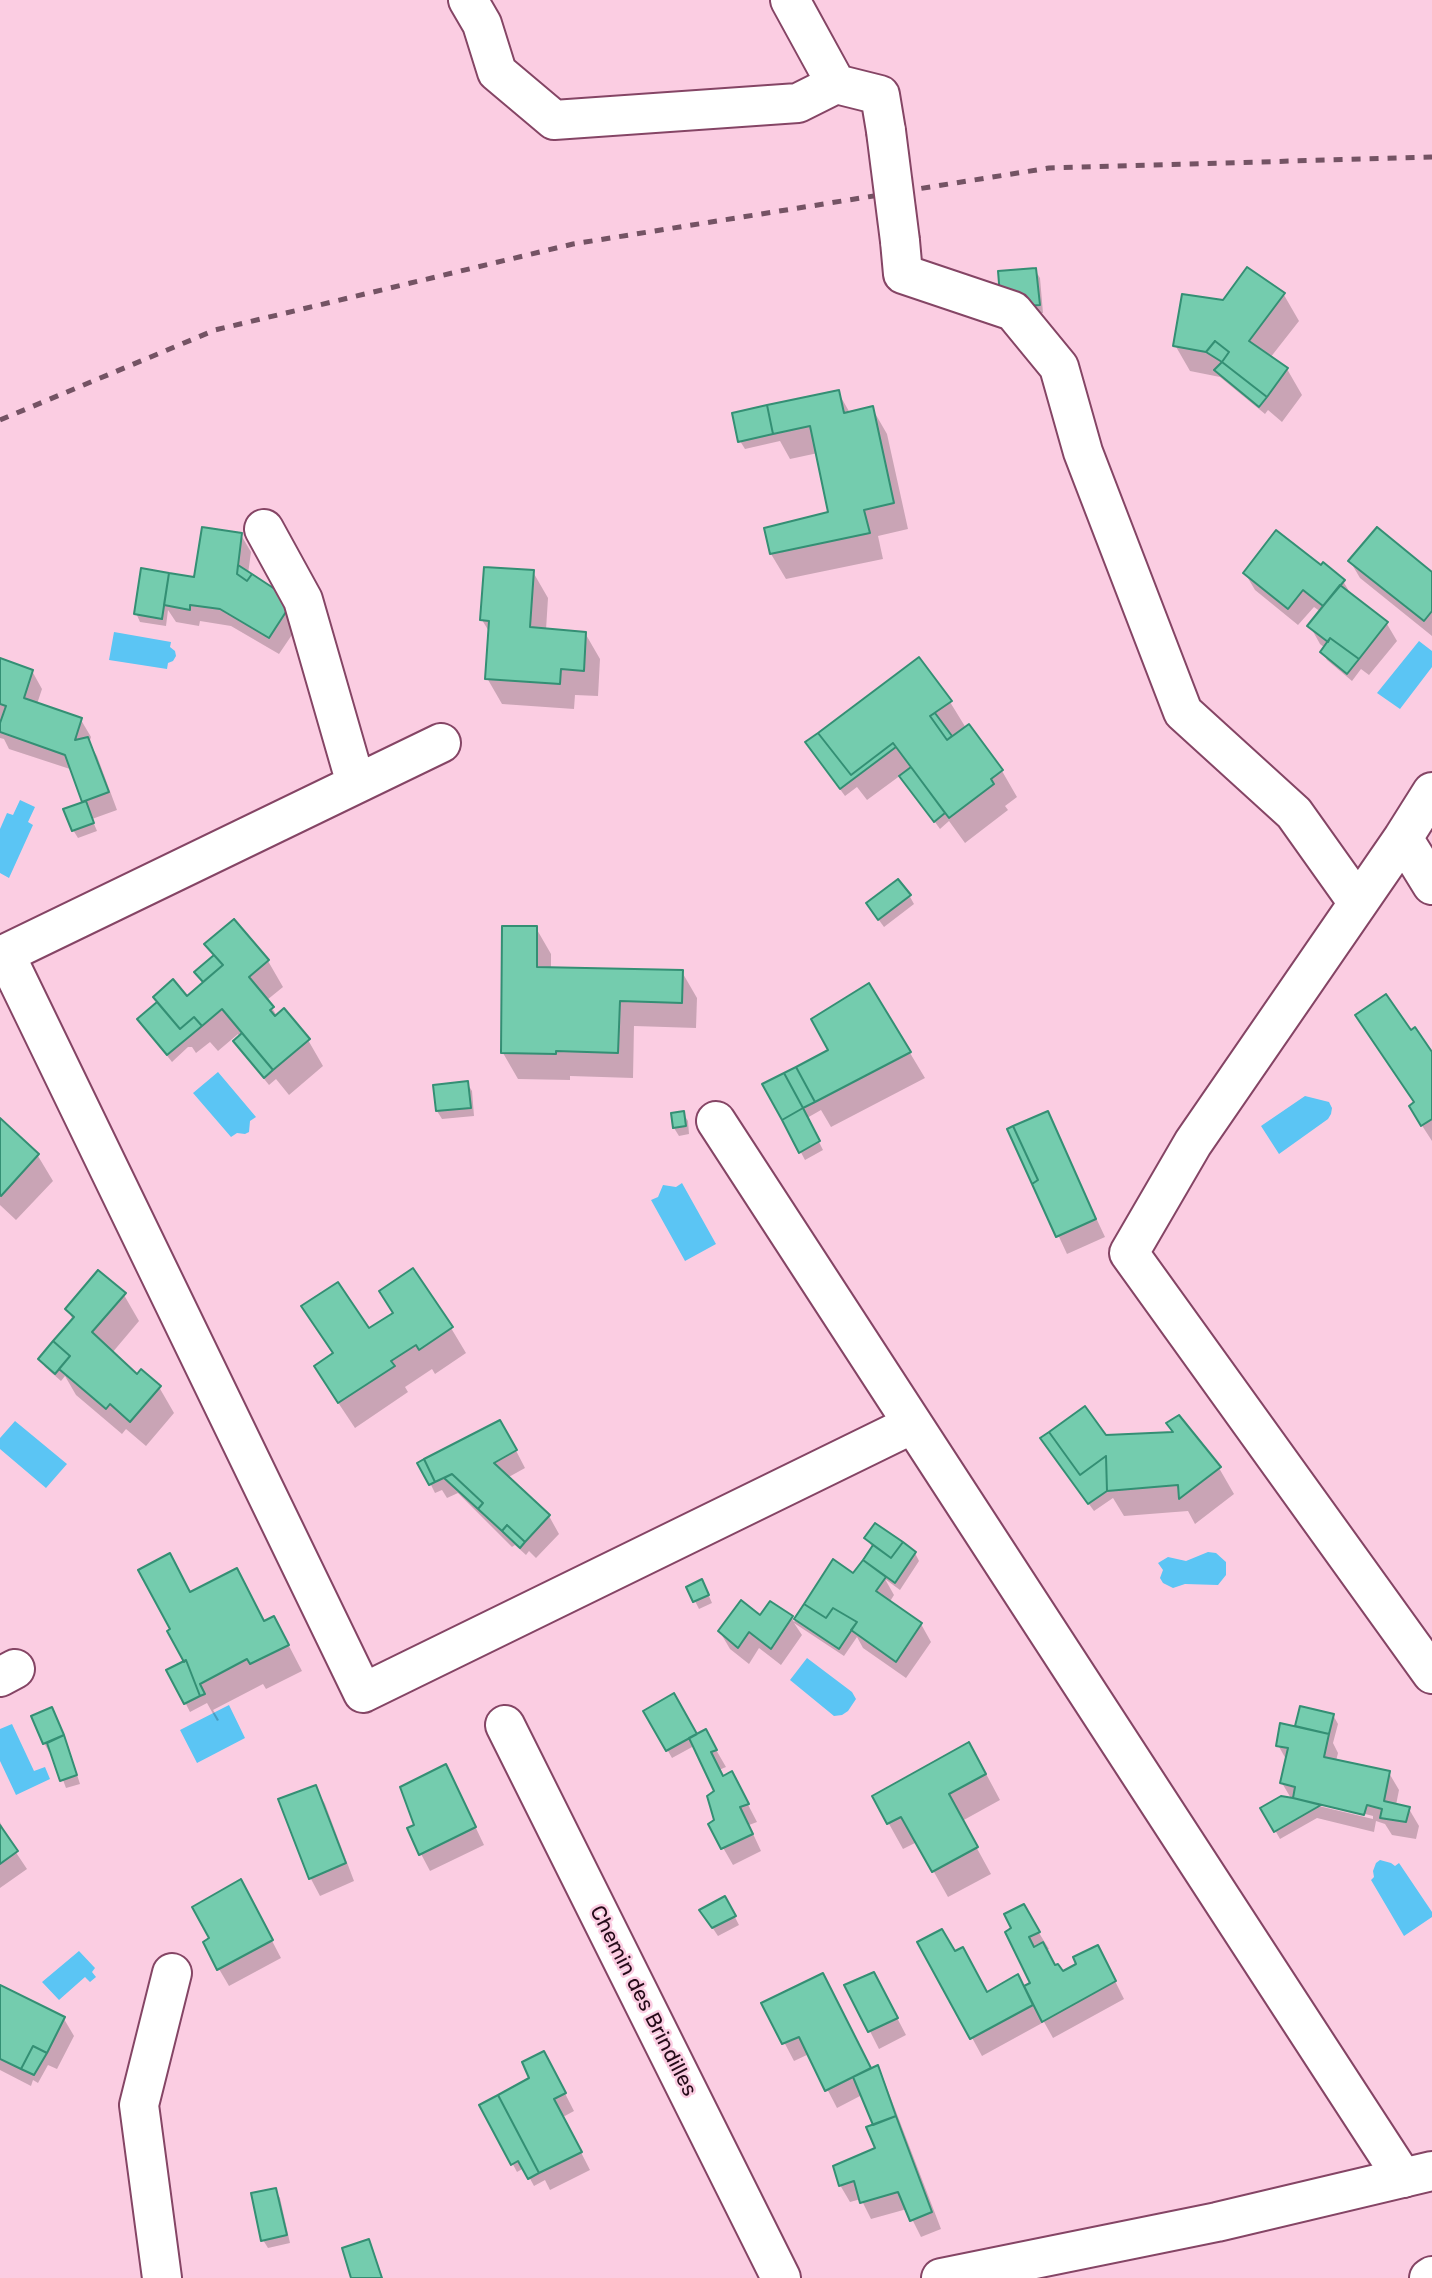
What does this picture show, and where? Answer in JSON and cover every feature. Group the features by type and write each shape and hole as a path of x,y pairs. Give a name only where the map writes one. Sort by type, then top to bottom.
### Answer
{"street":[{"path":"468,0 482,24 497,72 554,120 799,103 836,84 880,95 903,274 1013,311 1059,368 1083,453 1183,712 1294,813 1358,903"},
{"path":"789,0 836,84"},
{"path":"264,529 303,600 356,784"},
{"path":"441,743 5,954 363,1693 913,1424"},
{"path":"1432,792 1193,1143 1129,1253 1432,1674"},
{"path":"1403,838 1432,885"},
{"path":"716,1121 913,1424 1418,2175 1217,2222 941,2278"},
{"name":"Chemin des Brindilles","path":"505,1725 781,2278"},
{"path":"162,2278 139,2105 172,1973"},
{"path":"1019,2278 1217,2222"}],"water":[{"path":"114,632 171,642 170,647 176,656 168,663 167,669 109,660"},
{"path":"1419,641 1432,651 1432,667 1400,709 1377,693"},
{"path":"20,800 35,807 28,822 33,825 9,878 0,873 0,829 7,813 13,815"},
{"path":"218,1072 256,1117 250,1121 249,1132 245,1134 237,1133 231,1137 193,1093"},
{"path":"1305,1096 1329,1102 1331,1114 1328,1119 1279,1154 1261,1126"},
{"path":"682,1183 716,1244 685,1261 651,1200 658,1197 663,1185 676,1187"},
{"path":"15,1421 67,1464 46,1488 0,1449 0,1438"},
{"path":"1208,1552 1216,1553 1226,1562 1226,1575 1218,1585 1185,1584 1173,1588 1163,1583 1160,1578 1163,1570 1158,1563 1168,1557 1186,1561"},
{"path":"807,1658 852,1692 856,1699 848,1711 834,1716 790,1680"},
{"path":"229,1705 245,1738 197,1763 180,1730"},
{"path":"12,1724 34,1771 45,1767 50,1779 16,1795 0,1761 0,1729"},
{"path":"1380,1860 1395,1866 1399,1863 1432,1912 1432,1917 1404,1936 1371,1880 1376,1863"},
{"path":"79,1951 95,1968 92,1972 96,1977 90,1982 85,1977 59,2000 42,1982"}],"building":[{"path":"1247,267 1285,293 1249,341 1288,368 1267,397 1222,362 1229,352 1215,341 1206,352 1173,346 1182,294 1223,300"},
{"path":"1036,268 1040,305 1001,308 998,271"},
{"path":"1215,341 1229,352 1222,362 1206,352"},
{"path":"1222,362 1267,397 1259,407 1214,370"},
{"path":"839,390 844,413 873,406 894,503 864,510 870,533 770,554 764,528 828,512 810,426 773,434 767,405"},
{"path":"767,405 773,434 738,442 732,413"},
{"path":"202,527 242,533 237,574 247,581 252,574 293,601 269,638 220,609 190,605 190,610 164,605 169,573 194,577"},
{"path":"1377,527 1432,572 1432,611 1424,621 1348,561"},
{"path":"1276,530 1345,580 1323,606 1303,590 1288,609 1243,573"},
{"path":"238,565 252,574 247,581 237,574"},
{"path":"484,567 534,570 530,627 586,632 584,671 561,669 560,684 485,679 489,621 480,620"},
{"path":"141,568 169,573 162,619 134,614"},
{"path":"1340,585 1388,622 1359,659 1330,638 1328,642 1307,626"},
{"path":"1330,638 1359,659 1347,674 1320,652"},
{"path":"919,657 952,701 930,716 947,740 969,724 1003,770 991,779 994,784 949,818 893,743 851,775 818,733"},
{"path":"0,658 33,670 24,698 82,718 75,740 88,737 109,792 82,802 65,755 0,732 6,706 0,704"},
{"path":"935,713 952,736 947,740 930,716"},
{"path":"818,733 851,775 893,743 896,747 840,789 805,742"},
{"path":"911,767 945,813 934,822 899,776"},
{"path":"86,801 94,823 72,831 63,809"},
{"path":"898,879 911,895 878,920 866,903"},
{"path":"234,919 269,960 249,977 274,1007 270,1010 275,1016 284,1008 310,1039 273,1070 222,1009 202,1026 194,1017 180,1029 153,997 173,979 187,996 223,965 204,944"},
{"path":"502,926 537,926 537,967 683,970 682,1003 620,1001 618,1053 501,1053"},
{"path":"214,955 223,965 203,982 194,972"},
{"path":"869,983 911,1052 815,1102 796,1067 828,1050 811,1019"},
{"path":"1386,994 1411,1030 1415,1027 1432,1052 1432,1119 1421,1126 1409,1106 1414,1102 1355,1015"},
{"path":"157,1002 180,1029 194,1017 202,1026 167,1055 137,1019"},
{"path":"242,1033 273,1070 264,1078 233,1041"},
{"path":"796,1067 815,1102 803,1108 784,1073"},
{"path":"784,1073 803,1108 782,1120 762,1084"},
{"path":"468,1081 471,1108 436,1111 433,1085"},
{"path":"803,1108 820,1141 799,1153 782,1120"},
{"path":"684,1111 686,1126 673,1128 671,1113"},
{"path":"1048,1111 1096,1219 1056,1237 1032,1184 1038,1180 1013,1126"},
{"path":"0,1118 39,1154 1,1196 0,1195"},
{"path":"1013,1126 1038,1180 1032,1184 1007,1129"},
{"path":"413,1268 453,1327 419,1350 416,1345 391,1361 395,1366 338,1403 314,1366 333,1353 301,1306 338,1282 369,1328 393,1313 379,1291"},
{"path":"98,1270 126,1293 92,1332 137,1374 141,1369 161,1386 130,1422 110,1404 106,1409 59,1369 70,1356 53,1341 74,1317 65,1309"},
{"path":"53,1341 70,1356 55,1374 38,1359"},
{"path":"1085,1406 1106,1435 1173,1432 1166,1423 1179,1415 1221,1467 1179,1499 1178,1485 1107,1491 1106,1456 1080,1475 1049,1432"},
{"path":"500,1420 517,1450 494,1463 550,1515 525,1542 507,1525 502,1531 478,1509 483,1503 452,1474 435,1482 424,1459"},
{"path":"1049,1432 1080,1475 1106,1456 1107,1491 1088,1504 1040,1438"},
{"path":"424,1459 435,1482 429,1485 417,1463"},
{"path":"452,1474 483,1503 478,1509 444,1478"},
{"path":"875,1523 903,1542 891,1558 864,1538"},
{"path":"507,1525 525,1542 520,1548 502,1531"},
{"path":"903,1542 916,1552 895,1583 863,1560 873,1545 891,1558"},
{"path":"170,1553 190,1592 237,1568 264,1621 274,1616 289,1645 250,1664 247,1659 200,1684 205,1694 200,1696 186,1660 184,1662 167,1631 170,1629 138,1570"},
{"path":"833,1559 853,1573 863,1560 886,1577 876,1591 922,1623 896,1662 851,1630 857,1622 833,1608 826,1618 804,1604"},
{"path":"702,1579 709,1595 693,1602 686,1587"},
{"path":"741,1600 760,1615 770,1601 793,1616 771,1649 749,1632 738,1648 718,1631"},
{"path":"804,1604 826,1618 833,1608 857,1622 839,1649 794,1619"},
{"path":"186,1660 200,1696 184,1704 166,1670"},
{"path":"674,1693 697,1734 666,1751 643,1711"},
{"path":"1300,1706 1334,1714 1329,1734 1295,1726"},
{"path":"52,1707 64,1735 43,1744 31,1716"},
{"path":"1280,1723 1329,1734 1324,1757 1390,1771 1384,1801 1410,1807 1406,1822 1380,1818 1382,1809 1367,1805 1364,1815 1293,1798 1295,1787 1280,1783 1288,1748 1276,1746"},
{"path":"706,1729 717,1750 711,1752 723,1776 732,1771 749,1804 740,1807 753,1834 721,1849 708,1824 714,1820 707,1796 714,1791 689,1738"},
{"path":"64,1735 77,1775 60,1781 47,1743"},
{"path":"969,1742 986,1774 949,1794 978,1847 932,1872 901,1817 887,1824 872,1796"},
{"path":"446,1764 476,1827 419,1855 407,1828 414,1825 400,1787"},
{"path":"316,1785 346,1863 309,1879 278,1799"},
{"path":"1281,1796 1321,1805 1274,1832 1260,1808"},
{"path":"0,1825 18,1851 0,1864"},
{"path":"241,1879 273,1940 217,1970 203,1942 209,1938 192,1907"},
{"path":"725,1896 736,1916 712,1928 699,1910"},
{"path":"1024,1904 1040,1932 1029,1937 1034,1947 1043,1942 1055,1965 1058,1964 1063,1971 1076,1964 1073,1957 1098,1945 1116,1981 1042,2022 1024,1986 1030,1983 1005,1932 1011,1928 1004,1914"},
{"path":"942,1929 955,1951 963,1947 987,1992 1018,1974 1033,2005 970,2039 917,1942"},
{"path":"874,1972 898,2018 868,2032 844,1985"},
{"path":"823,1973 871,2068 825,2091 799,2037 782,2044 761,2003"},
{"path":"0,1985 65,2017 47,2053 33,2046 21,2069 0,2059"},
{"path":"33,2046 47,2053 34,2075 21,2069"},
{"path":"544,2051 566,2093 554,2099 582,2152 539,2173 498,2095 529,2078 522,2062"},
{"path":"878,2065 896,2116 873,2125 853,2077"},
{"path":"498,2095 539,2173 528,2179 518,2161 511,2165 479,2105"},
{"path":"896,2116 932,2212 910,2221 898,2192 860,2203 854,2181 839,2186 833,2166 875,2148 866,2127"},
{"path":"276,2188 287,2235 261,2241 251,2193"},
{"path":"369,2239 382,2278 351,2278 342,2248"}],"railway":[{"path":"0,420 215,330 573,244 1049,168 1432,157"}]}
